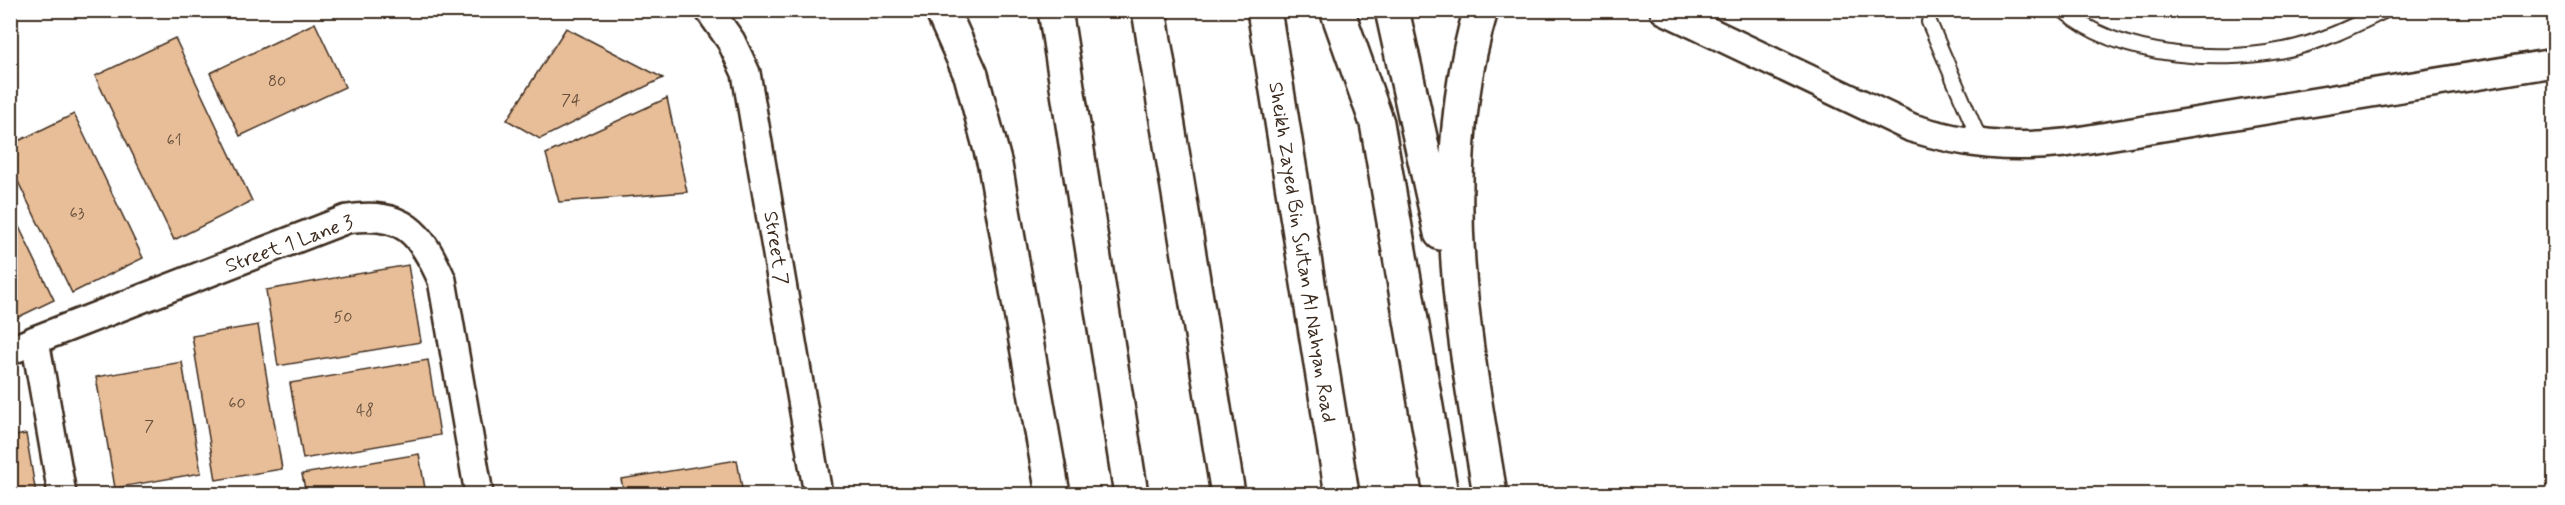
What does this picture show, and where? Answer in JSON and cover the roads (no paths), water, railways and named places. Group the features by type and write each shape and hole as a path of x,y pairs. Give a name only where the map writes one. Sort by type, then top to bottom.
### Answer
{"main road":[{"path":"942,10 971,75 995,165 1053,495"},
{"path":"1055,10 1131,495"},
{"path":"1149,10 1228,495"},
{"name":"Sheikh Zayed Bin Sultan Al Nahyan Road","path":"1263,10 1342,495"},
{"path":"1336,10 1354,53 1377,123 1442,495"},
{"path":"1392,10 1465,337"},
{"path":"1481,10 1465,82 1456,160 1456,264 1490,495"}],"street":[{"name":"Street 7","path":"709,10 731,41 746,74 818,495"},
{"path":"1664,10 1912,128 1982,145 2026,147 2065,143 2554,63"},
{"name":"Street 1 Lane 3","path":"10,351 347,219 367,216 383,218 400,224 417,235 430,254 441,280 478,495"},
{"path":"35,340 62,495"}],"lane":[{"path":"2063,10 2109,37 2155,51 2202,57 2250,55 2297,47 2342,32 2386,10"},
{"path":"1929,22 1982,145"}]}
